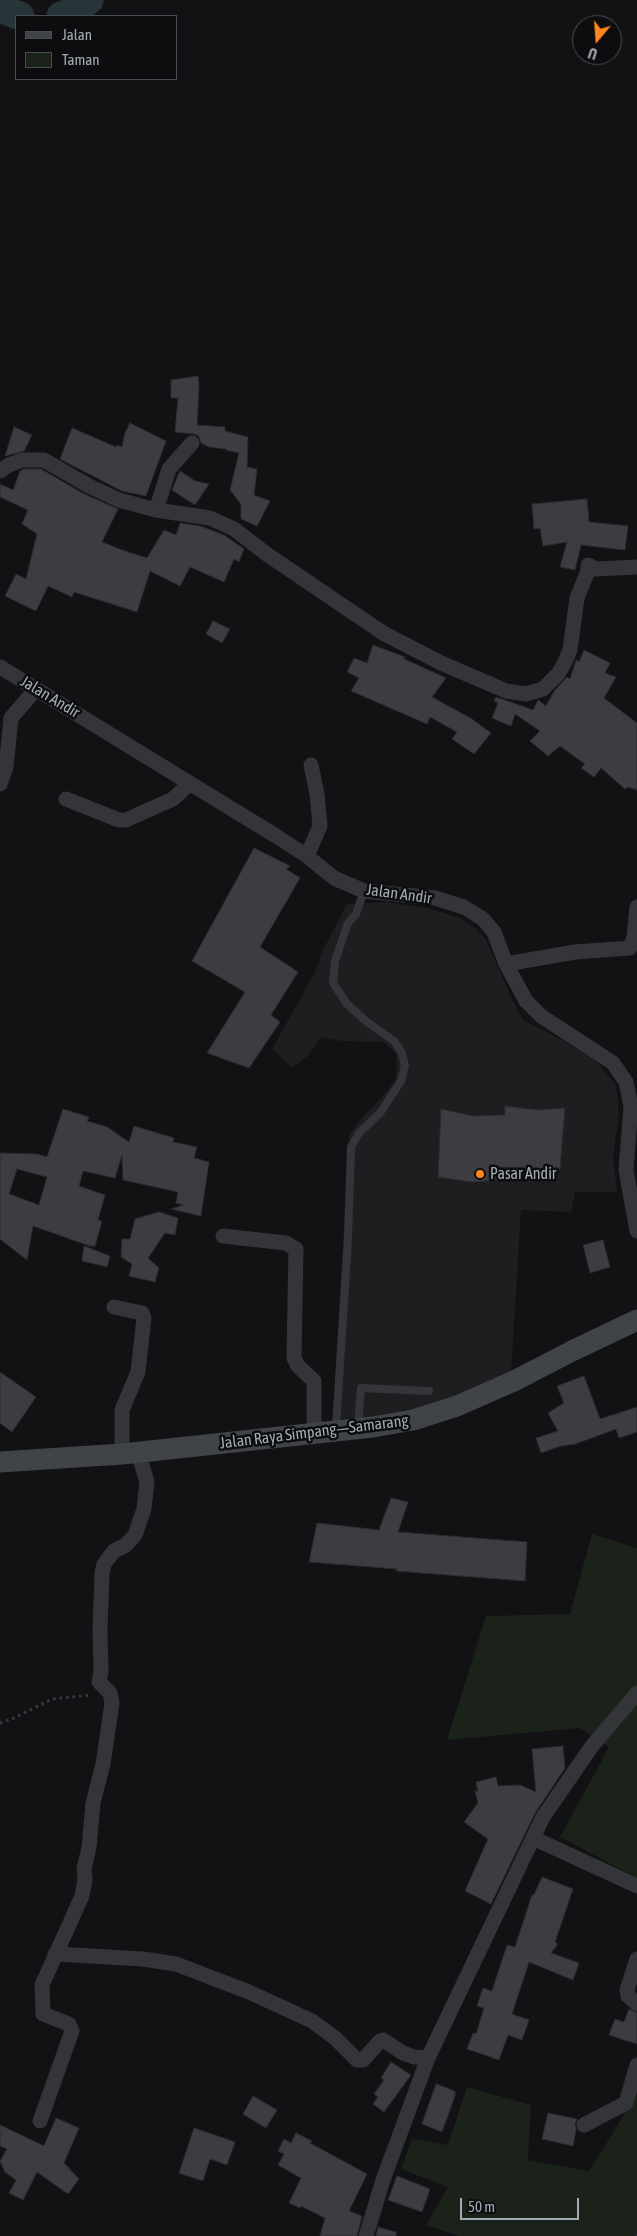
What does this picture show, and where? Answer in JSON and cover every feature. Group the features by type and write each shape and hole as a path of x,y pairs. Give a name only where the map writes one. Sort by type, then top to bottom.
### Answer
{"main road":[{"name":"Jalan Raya Simpang—Samarang","path":"0,1462 130,1453 358,1428 413,1420 457,1406 514,1381 572,1350 637,1320"}],"street":[{"path":"156,510 169,469 192,443"},
{"path":"0,472 9,465 22,460 44,460 89,486 119,500 156,510 210,518 234,529 268,555 383,633 441,663 506,691 526,694 542,690 561,669 570,650 577,598 588,571 588,564 596,569 637,567"},
{"name":"Jalan Andir","path":"0,667 307,856 334,878 364,891 435,898 464,907 483,919 494,932 506,964 526,1001 541,1016 613,1063 626,1082 632,1106 626,1170 637,1231"},
{"path":"0,784 6,767 11,718 36,689"},
{"path":"307,856 320,826 318,794 311,765"},
{"path":"66,799 119,820 126,820 173,799 190,783"},
{"path":"506,964 575,952 630,948 634,937 637,907"},
{"path":"223,1236 286,1243 296,1249 294,1358 298,1366 314,1381 314,1433"},
{"path":"40,2121 72,2031 69,2024 44,2014 42,2011 42,1985 82,1896 93,1803 109,1732 112,1702 110,1693 99,1682 102,1672 100,1630 102,1573 104,1564 114,1551 126,1545 135,1535 144,1509 147,1482 130,1453 122,1410 138,1372 144,1318 142,1313 114,1307"},
{"path":"366,2236 428,2058 543,1817 592,1746 637,1693"},
{"path":"533,1838 637,1886"},
{"path":"55,1954 143,1959 176,1964 249,1992 312,2021 336,2038 357,2060 363,2060 383,2040 403,2053 414,2057 428,2058"},
{"path":"637,1959 627,1990 628,1996 637,2004"},
{"path":"584,2125 626,2103 637,2065"}],"lane":[{"path":"336,1430 348,1239 351,1147 359,1133 380,1113 402,1081 405,1066 402,1053 394,1041 367,1022 347,1004 333,983 335,961 348,923 356,914 364,891"},
{"path":"358,1428 361,1388 429,1392"}],"path":[{"path":"0,1723 12,1720 52,1699 110,1693"}],"shaded area":[{"name":"Pasar Andir","path":"388,902 432,909 460,918 475,928 485,938 523,1020 564,1041 596,1061 616,1085 619,1117 613,1155 617,1192 575,1192 571,1212 521,1210 511,1372 453,1398 410,1411 372,1417 333,1419 349,1135 395,1081 396,1054 384,1042 342,1041 321,1037 308,1056 292,1068 272,1049 314,974 324,948 347,904"}],"green space":[{"path":"592,1534 637,1548 637,1878 560,1837 609,1747 580,1728 447,1740 486,1616 570,1614"},
{"path":"467,2087 531,2105 528,2160 589,2171 637,2094 637,2236 459,2236 426,2225 448,2187 401,2169 412,2139 448,2145"}],"building":[{"path":"198,376 197,425 225,427 225,431 248,437 247,467 257,469 254,495 270,501 257,526 241,519 241,504 230,490 239,453 209,447 201,443 199,436 194,434 175,432 178,398 171,398 171,380"},
{"path":"130,423 166,441 146,496 122,491 60,459 72,428 116,447 117,445 122,447 125,433"},
{"path":"14,427 32,435 24,451 5,456"},
{"path":"24,469 41,469 84,494 118,509 102,542 147,558 164,530 176,535 180,523 200,526 224,535 244,549 239,562 234,559 224,582 190,567 180,586 150,571 137,612 74,592 72,597 48,586 36,611 5,596 16,574 26,579 37,534 22,524 28,510 0,497 0,484 13,490 20,471"},
{"path":"180,471 195,481 209,484 195,505 172,490"},
{"path":"587,499 589,522 628,526 625,550 581,545 575,570 560,567 567,542 543,546 540,528 534,529 532,504"},
{"path":"213,621 230,629 222,643 206,634"},
{"path":"373,645 405,657 404,659 446,678 432,697 472,719 491,733 474,754 452,739 457,732 430,717 427,724 351,691 359,678 347,672 354,658 367,663"},
{"path":"584,650 610,663 605,673 616,677 604,698 637,723 637,790 628,787 625,789 601,768 594,777 581,768 585,764 560,746 548,756 530,741 540,731 515,714 511,726 492,718 498,703 494,701 496,697 533,710 538,700 546,706 555,690 567,677 570,679 576,660 579,662"},
{"path":"254,848 290,866 286,869 300,878 260,947 298,972 271,1015 280,1022 249,1068 207,1053 245,992 192,961"},
{"path":"505,1106 537,1110 565,1108 560,1169 498,1167 497,1180 472,1182 438,1177 441,1109 473,1116 505,1115"},
{"path":"63,1109 89,1117 87,1121 107,1127 129,1142 134,1126 174,1138 173,1142 197,1147 194,1158 209,1162 201,1216 171,1209 184,1205 176,1203 178,1192 123,1180 122,1155 115,1178 83,1171 79,1186 105,1195 98,1220 102,1221 95,1246 90,1246 33,1226 27,1260 0,1239 0,1153 37,1154 47,1157","holes":["17,1169 47,1177 39,1205 9,1194"]},
{"path":"159,1212 178,1218 175,1235 165,1233 148,1258 159,1268 155,1282 129,1276 132,1264 121,1257 122,1239 130,1239 135,1219"},
{"path":"603,1240 610,1267 590,1273 583,1245"},
{"path":"84,1246 110,1256 107,1267 82,1261"},
{"path":"0,1372 36,1397 12,1432 0,1423"},
{"path":"584,1376 600,1419 637,1407 637,1432 619,1438 616,1429 575,1444 561,1446 541,1453 536,1438 558,1431 548,1413 564,1403 557,1386"},
{"path":"391,1498 408,1502 398,1532 527,1542 525,1581 309,1562 317,1523 379,1530"},
{"path":"563,1746 565,1768 535,1813 491,1904 465,1891 488,1839 464,1822 478,1803 475,1791 478,1791 476,1782 496,1777 498,1786 520,1785 536,1792 532,1749"},
{"path":"542,1877 573,1889 555,1942 558,1944 551,1953 579,1963 573,1980 529,1962 512,2014 529,2020 522,2040 508,2035 499,2060 467,2049 473,2033 476,2034 484,2008 477,2006 483,1988 492,1991 507,1945 515,1947 532,1895 534,1895"},
{"path":"629,2009 637,2013 637,2044 609,2035 615,2019 624,2022"},
{"path":"391,2062 411,2075 384,2112 373,2104 378,2097 374,2094 384,2080 381,2078"},
{"path":"436,2084 455,2091 455,2096 442,2132 422,2124"},
{"path":"253,2096 277,2110 266,2128 243,2114"},
{"path":"548,2113 577,2119 573,2146 542,2139"},
{"path":"56,2118 79,2128 64,2163 79,2179 68,2194 37,2172 23,2200 9,2193 16,2180 5,2172 0,2161 7,2149 0,2146 0,2125 44,2146"},
{"path":"194,2128 235,2142 227,2165 210,2159 203,2181 179,2173"},
{"path":"296,2133 312,2141 310,2143 367,2174 349,2211 362,2216 357,2236 320,2236 325,2218 301,2206 300,2208 289,2203 301,2178 278,2165 284,2154 278,2151 284,2139 291,2143"},
{"path":"397,2176 430,2189 422,2212 388,2200"},
{"path":"378,2227 396,2232 396,2236 376,2236"}],"waterway":[{"path":"64,15 74,11 89,0"},
{"path":"0,6 1,9 17,15"}],"place":[{"name":"Pasar Andir","path":"480,1174"}]}
